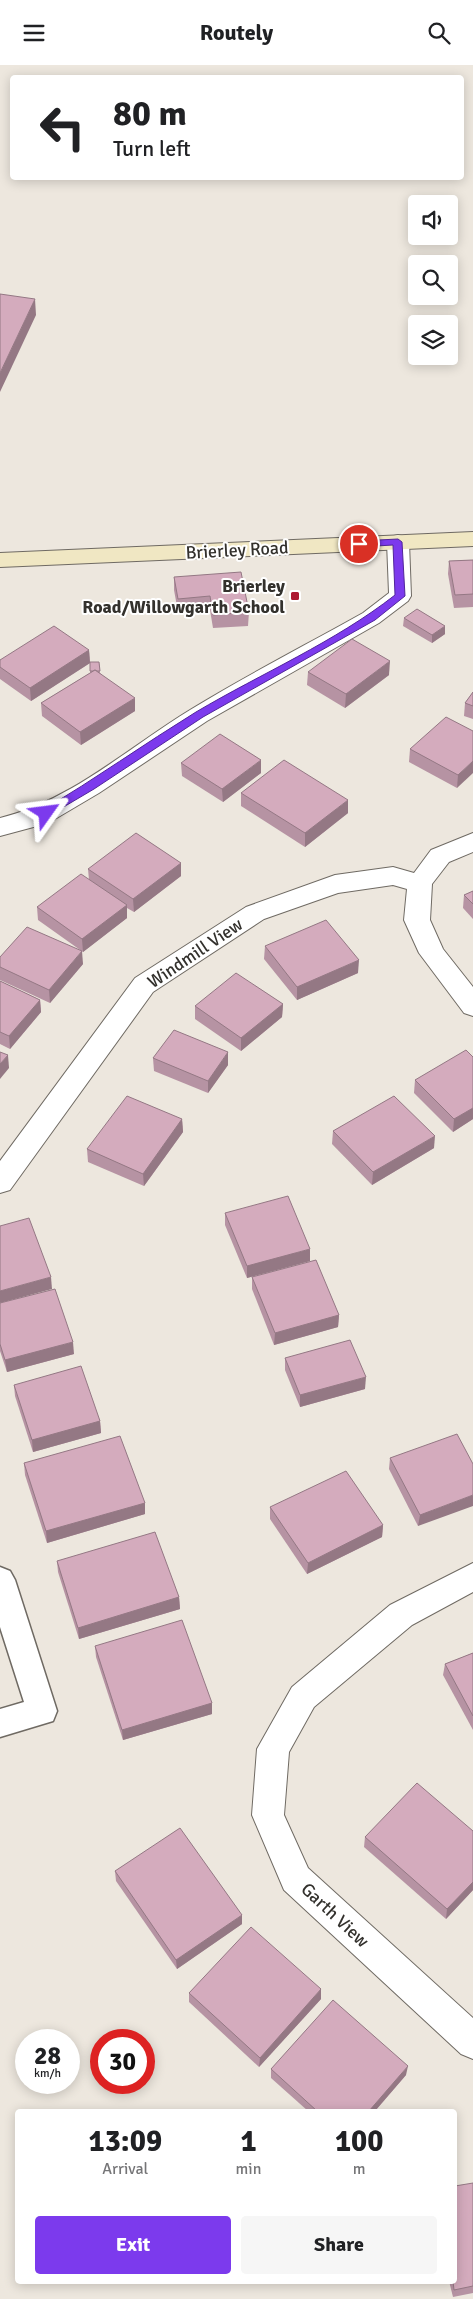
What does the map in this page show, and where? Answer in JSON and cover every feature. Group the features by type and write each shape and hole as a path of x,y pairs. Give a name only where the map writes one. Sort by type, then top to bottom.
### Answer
{"street":[{"name":"Brierley Road","path":"0,560 473,539"},
{"path":"0,827 32,819 46,813 90,787 199,715 371,618 400,596 398,542"},
{"path":"473,842 440,856 420,883 417,920 432,953 473,1006"},
{"name":"Windmill View","path":"0,1182 144,985 255,913 335,884 392,876 420,883"},
{"name":"Garth View","path":"473,1577 401,1615 303,1697 273,1749 268,1815 296,1879 473,2042"}],"lane":[{"path":"0,1580 42,1711 0,1723"}],"building":[{"path":"0,294 35,299 0,373"},
{"path":"473,560 473,594 455,595 449,561"},
{"path":"241,572 249,612 213,615 210,596 178,599 174,577"},
{"path":"417,609 445,626 432,635 404,618"},
{"path":"54,626 89,650 30,688 0,667 0,660"},
{"path":"352,639 390,661 346,694 308,672"},
{"path":"90,662 99,662 100,671 90,671"},
{"path":"95,670 135,698 80,732 41,703"},
{"path":"473,692 473,706 465,703"},
{"path":"446,717 473,731 473,761 458,775 410,749"},
{"path":"220,734 261,760 222,789 181,763"},
{"path":"284,760 348,800 305,833 241,793"},
{"path":"136,833 181,863 133,899 88,869"},
{"path":"81,874 127,905 82,939 37,907"},
{"path":"473,891 473,904 464,895"},
{"path":"326,920 359,960 297,987 265,946"},
{"path":"27,927 82,951 49,990 0,967 0,957"},
{"path":"236,973 283,1004 241,1038 195,1006"},
{"path":"0,981 40,1000 9,1036 0,1032"},
{"path":"174,1030 228,1052 208,1081 153,1058"},
{"path":"466,1050 473,1057 473,1108 454,1119 415,1080"},
{"path":"0,1052 8,1055 0,1064"},
{"path":"127,1096 182,1119 143,1174 87,1149"},
{"path":"394,1096 435,1136 373,1172 333,1131"},
{"path":"288,1196 310,1249 247,1266 225,1213"},
{"path":"29,1218 51,1277 0,1291 0,1226"},
{"path":"316,1260 339,1315 275,1333 252,1277"},
{"path":"55,1289 73,1342 5,1360 0,1344 0,1303"},
{"path":"350,1340 366,1377 300,1395 285,1358"},
{"path":"81,1366 100,1421 32,1440 14,1385"},
{"path":"457,1434 473,1464 473,1495 420,1515 390,1458"},
{"path":"120,1436 145,1503 46,1531 24,1463"},
{"path":"346,1471 383,1525 308,1563 270,1507"},
{"path":"155,1532 179,1597 78,1628 57,1561"},
{"path":"182,1620 212,1703 122,1730 95,1646"},
{"path":"473,1653 473,1716 445,1664"},
{"path":"417,1783 473,1831 473,1882 447,1909 365,1837"},
{"path":"180,1828 242,1915 176,1960 115,1871"},
{"path":"251,1927 321,1989 260,2058 189,1993"},
{"path":"333,2000 408,2066 371,2109 315,2109 271,2069"},
{"path":"473,2183 473,2286 454,2290 453,2284 457,2284 457,2186"}],"place":[{"name":"Brierley Road/Willowgarth School","path":"295,596"}],"route":[{"path":"46,813 90,787 199,715 371,618 400,596 398,542 359,544"}]}
